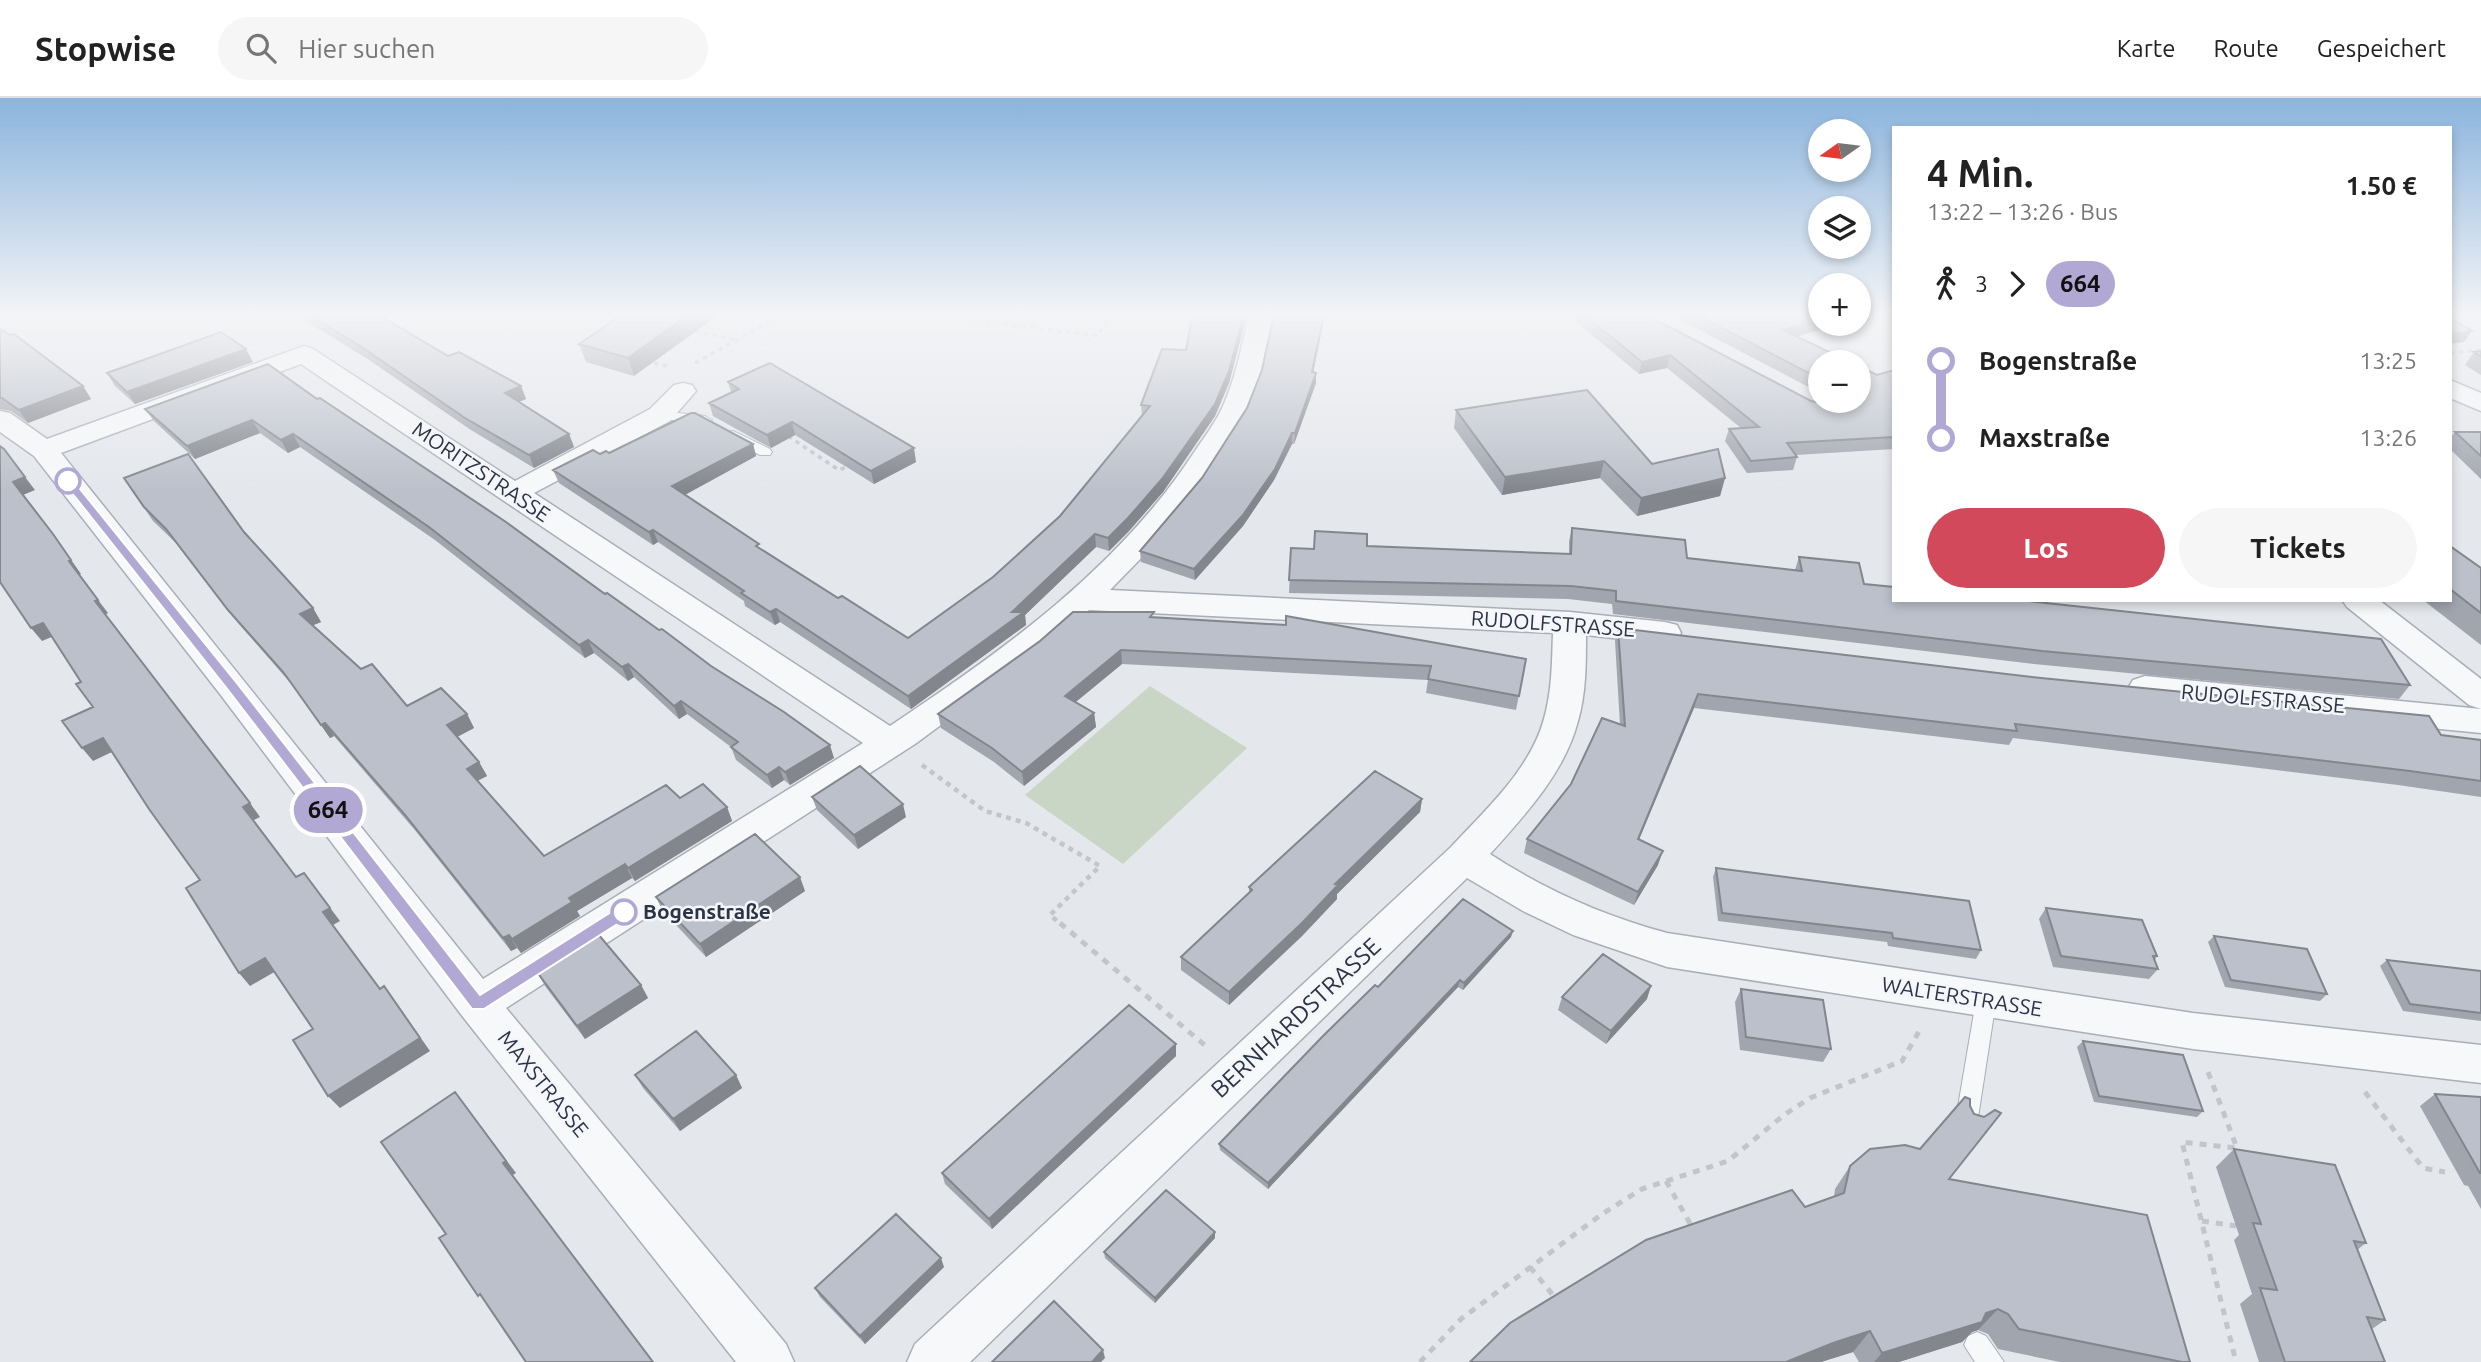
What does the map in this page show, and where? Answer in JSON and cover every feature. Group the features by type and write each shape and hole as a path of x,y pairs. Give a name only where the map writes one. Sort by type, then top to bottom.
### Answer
{"street":[{"name":"MORITZSTRASSE","path":"44,450 253,373"},
{"name":"MORITZSTRASSE","path":"333,373 889,743"},
{"path":"478,1004 914,729 989,674 1082,599 1143,539 1189,481 1231,416 1248,373"},
{"path":"2452,389 2481,403"},
{"path":"513,493 660,415 683,391"},
{"name":"MAXSTRASSE","path":"0,419 44,450 232,686 478,1004 768,1362"},
{"name":"RUDOLFSTRASSE","path":"1082,599 1570,623 1690,636"},
{"path":"2361,602 2481,696"},
{"name":"BERNHARDSTRASSE","path":"933,1362 1465,857 1530,784 1553,740 1566,701 1570,623"},
{"name":"RUDOLFSTRASSE","path":"2116,686 2481,721"},
{"name":"WALTERSTRASSE","path":"1465,857 1508,887 1577,921 1623,939 1667,950 2193,1031 2481,1063"}],"lane":[{"path":"660,415 703,419 765,452"},
{"path":"1966,1128 1986,1001"}],"path":[{"path":"681,373 683,391"},
{"path":"889,743 985,811 1026,824 1100,866 1050,915 1238,1072"},
{"path":"1420,1362 1461,1319 1602,1214 1642,1189 1728,1161 1784,1115 1810,1098 1902,1061 1941,994"},
{"path":"2193,1031 2237,1148 2182,1142 2236,1362"},
{"path":"2331,1046 2423,1168 2445,1172"},
{"path":"1666,1181 1698,1237"},
{"path":"2202,1221 2236,1226"},
{"path":"1530,1267 1564,1309"}],"green space":[{"path":"1150,686 1247,748 1123,864 1025,795"}],"building":[{"path":"0,373 66,373 83,386 19,410 0,398"},
{"path":"107,373 180,373 127,392"},
{"path":"243,373 281,373 506,522 605,594 659,630 662,629 711,666 830,745 785,772 779,767 767,775 731,747 738,742 681,701 674,706 628,664 622,667 588,640 579,645 429,527 293,434 281,440 252,420 187,446 145,409"},
{"path":"399,373 497,373 521,386 505,393 569,434 529,455 465,418"},
{"path":"748,373 787,373 914,448 871,471 792,422 767,435 709,403 739,389 728,382"},
{"path":"1153,373 1228,373 1215,404 1162,479 1128,518 1108,538 1095,534 1012,612 1024,612 908,696 776,609 770,612 741,593 744,591 653,530 649,532 553,470 593,450 600,454 606,451 609,453 695,413 753,444 672,486 759,544 756,546 908,638 993,577 1060,516 1150,406 1141,405"},
{"path":"1261,373 1316,373 1295,433 1292,433 1275,469 1243,515 1194,569 1140,551 1202,478 1247,408"},
{"path":"1692,373 1758,373 1808,399 1808,413 1871,413 1871,373 1892,373 1892,437 1787,443 1797,457 1751,461 1729,429 1759,427"},
{"path":"1587,390 1652,464 1718,449 1725,478 1641,498 1604,461 1505,477 1456,410"},
{"path":"2455,432 2481,432 2481,456"},
{"path":"0,446 25,477 13,482 71,560 69,561 98,600 95,601 250,803 243,807 296,877 304,873 330,908 323,912 380,989 384,986 420,1038 328,1096 293,1040 313,1029 265,958 239,973 186,888 200,880 103,738 82,748 62,721 93,707 76,684 81,682 43,623 31,628 0,582"},
{"path":"188,454 244,532 313,608 300,614 361,669 372,664 407,706 441,688 467,714 447,725 479,762 467,769 544,856 666,785 680,798 703,784 727,807 628,868 625,864 569,898 572,902 512,939 509,935 503,938 405,815 325,723 321,725 284,673 228,610 166,529 144,507 124,478"},
{"path":"1572,528 1685,540 1687,558 1802,571 1799,557 1859,563 1864,584 1892,587 1892,602 2038,602 2381,639 2410,685 2042,651 1616,601 1616,591 1571,586 1289,580 1291,548 1314,549 1315,531 1367,534 1367,546 1571,554"},
{"path":"2452,547 2481,568 2481,613 2452,591"},
{"path":"1073,612 1154,612 1150,617 1286,625 1286,616 1526,659 1519,696 1428,679 1431,666 1121,650 1065,696 1094,713 1022,772 992,748 938,714 1040,641"},
{"path":"1618,628 2041,678 2429,716 2441,735 2481,740 2481,781 2015,724 2017,731 1698,694 1638,839 1663,851 1638,892 1527,839 1571,784 1602,718 1625,726"},
{"path":"860,766 903,804 854,835 812,797"},
{"path":"1375,771 1422,799 1335,884 1338,885 1302,923 1229,992 1181,957 1252,890 1249,887"},
{"path":"755,834 800,877 700,944 656,897"},
{"path":"1716,868 1969,901 1981,950 1893,938 1892,933 1722,913"},
{"path":"1463,899 1513,931 1464,983 1460,980 1268,1183 1219,1144 1323,1036 1375,985 1378,987"},
{"path":"2046,908 2142,920 2157,956 2153,956 2158,969 2061,956"},
{"path":"598,934 641,985 577,1026 537,972"},
{"path":"2214,936 2307,949 2327,994 2231,980"},
{"path":"1603,954 1651,986 1611,1031 1562,997"},
{"path":"2387,960 2481,971 2481,1013 2410,1004"},
{"path":"1741,989 1823,1000 1831,1049 1746,1037"},
{"path":"1129,1005 1176,1044 989,1219 942,1173"},
{"path":"696,1031 736,1075 673,1119 635,1075"},
{"path":"2083,1041 2183,1055 2203,1111 2099,1096"},
{"path":"455,1092 506,1161 503,1163 653,1362 526,1362 439,1238 446,1234 381,1142"},
{"path":"2435,1094 2481,1097 2481,1173 2480,1173"},
{"path":"1965,1097 1970,1099 1974,1114 1984,1117 1995,1110 2001,1113 1949,1179 2147,1215 2190,1362 2019,1329 2008,1314 1998,1309 1986,1313 1982,1322 1882,1353 1870,1331 1786,1362 1470,1362 1510,1323 1646,1240 1792,1190 1805,1207 1844,1193 1850,1166 1870,1149 1905,1145 1920,1149"},
{"path":"2234,1149 2335,1165 2366,1243 2354,1241 2385,1320 2367,1317 2385,1362 2285,1362 2260,1288 2277,1290 2253,1223 2261,1224"},
{"path":"1166,1190 1215,1232 1155,1298 1104,1252"},
{"path":"896,1214 941,1258 860,1336 815,1288"},
{"path":"1054,1301 1103,1350 1092,1362 992,1362"}],"bus line":[{"name":"664","path":"68,481 232,686 478,1004 624,912"}],"place":[{"name":"Bogenstraße","path":"624,912"}]}
